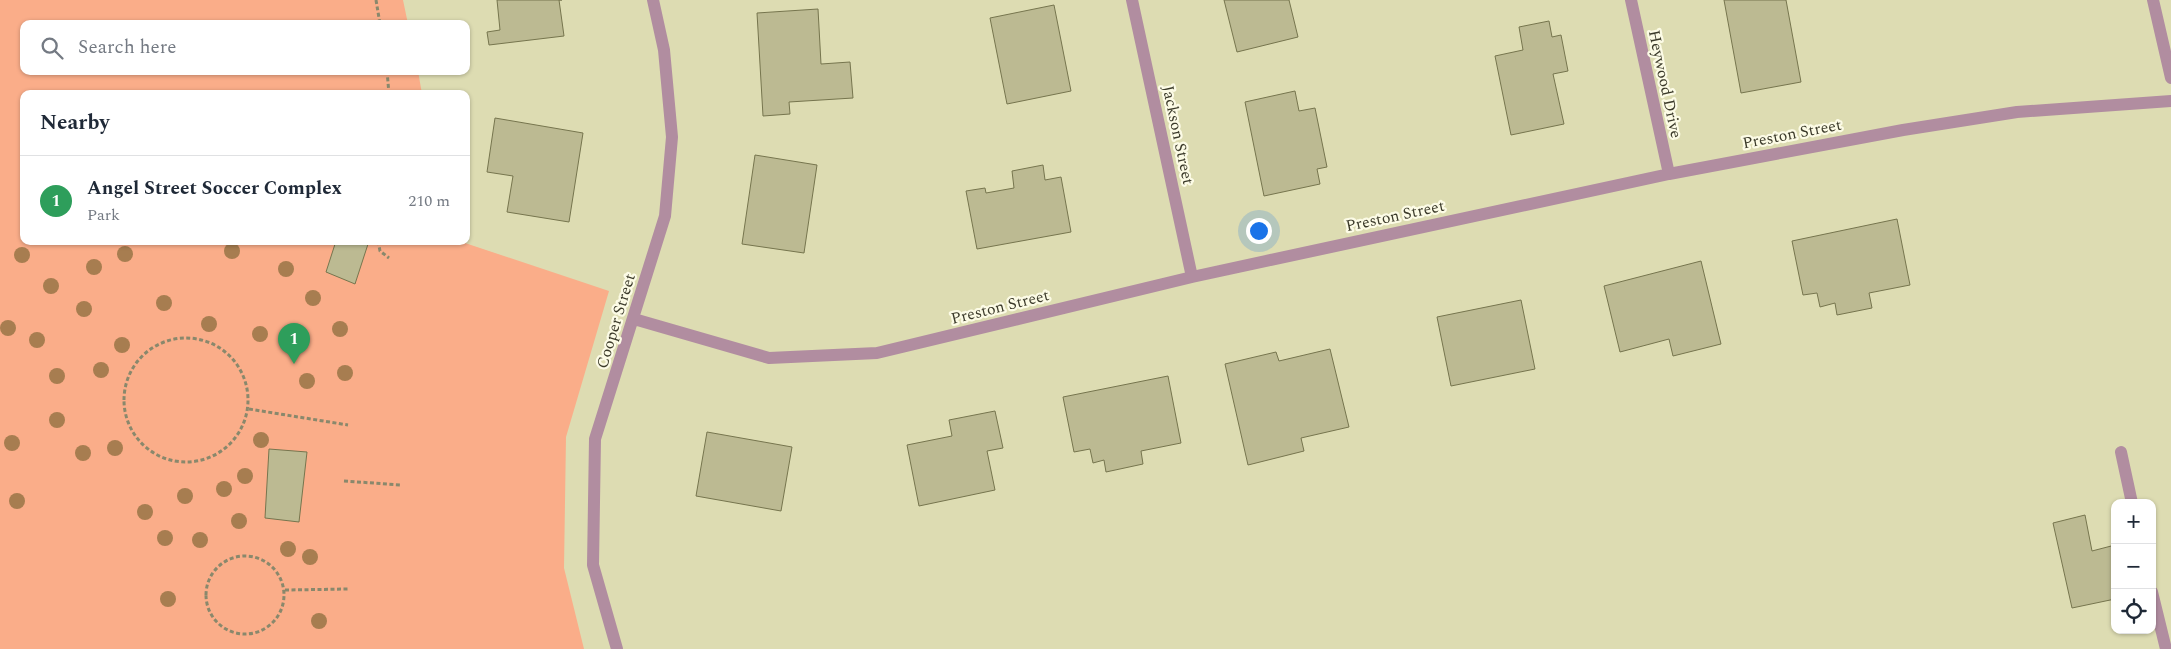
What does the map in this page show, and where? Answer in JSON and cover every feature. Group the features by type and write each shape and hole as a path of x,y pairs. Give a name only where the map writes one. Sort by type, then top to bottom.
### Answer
{"street":[{"name":"Cooper Street","path":"617,649 593,565 595,439 665,216 672,137 664,50 653,0"},
{"name":"Jackson Street","path":"1132,0 1192,277"},
{"name":"Heywood Drive","path":"1631,0 1669,174"},
{"path":"2153,0 2171,78"},
{"name":"Preston Street","path":"634,319 768,358 877,353 1192,277 1669,174 1903,130 2017,112 2171,101"},
{"path":"2121,452 2131,499"},
{"path":"2156,608 2166,649"}],"path":[{"path":"376,0 379,20"},
{"path":"386,75 388,90"},
{"path":"379,245 380,252 389,258"},
{"path":"197,338 218,345 234,359 246,378 249,409 242,430 228,447 209,458 188,463 176,462 155,454 138,441 128,422 123,400 125,386 133,366 148,350 168,339 197,338"},
{"path":"249,409 348,425"},
{"path":"344,481 401,485"},
{"path":"250,555 263,559 275,568 282,579 285,590 284,604 278,617 269,627 249,635 236,634 223,628 213,618 207,606 208,580 215,569 226,560 237,556 250,555"},
{"path":"285,590 348,589"}],"shaded area":[{"path":"0,0 403,0 407,20 20,20 20,75 419,75 421,90 20,90 20,245 470,245 609,291 566,437 564,568 584,649 0,649"}],"building":[{"path":"497,0 559,0 564,36 489,45 487,32 500,30"},
{"path":"1224,0 1289,0 1298,37 1237,52"},
{"path":"1724,0 1786,0 1801,82 1741,93"},
{"path":"1054,5 1071,91 1007,104 990,18"},
{"path":"818,9 821,64 850,62 853,98 789,102 790,114 763,116 757,13"},
{"path":"1549,21 1552,37 1561,35 1568,71 1553,74 1564,124 1511,135 1495,56 1523,50 1519,27"},
{"path":"1295,91 1299,111 1315,108 1327,167 1317,169 1320,184 1264,196 1245,102"},
{"path":"495,118 583,133 569,222 507,212 513,176 487,172"},
{"path":"755,155 817,165 804,253 742,244"},
{"path":"1043,165 1045,180 1061,177 1071,232 977,249 966,191 985,188 986,193 1014,188 1012,171"},
{"path":"1897,219 1910,285 1869,293 1872,308 1837,315 1835,303 1820,307 1817,293 1803,295 1792,241"},
{"path":"335,245 368,245 355,284 326,272"},
{"path":"1701,261 1721,344 1673,356 1669,339 1620,352 1604,286"},
{"path":"1521,300 1535,369 1451,386 1437,317"},
{"path":"1330,349 1349,427 1301,438 1304,451 1248,465 1225,364 1276,352 1279,361"},
{"path":"1168,376 1181,443 1141,451 1143,464 1106,472 1104,460 1093,463 1090,449 1074,452 1063,397"},
{"path":"995,411 1003,448 987,451 995,490 919,506 907,445 952,436 949,420"},
{"path":"707,432 792,447 781,511 696,496"},
{"path":"269,449 307,452 299,522 265,518"},
{"path":"2085,515 2092,551 2111,546 2111,600 2072,608 2053,523"}],"place":[{"name":"Angel Street Soccer Complex","path":"294,364"}]}
